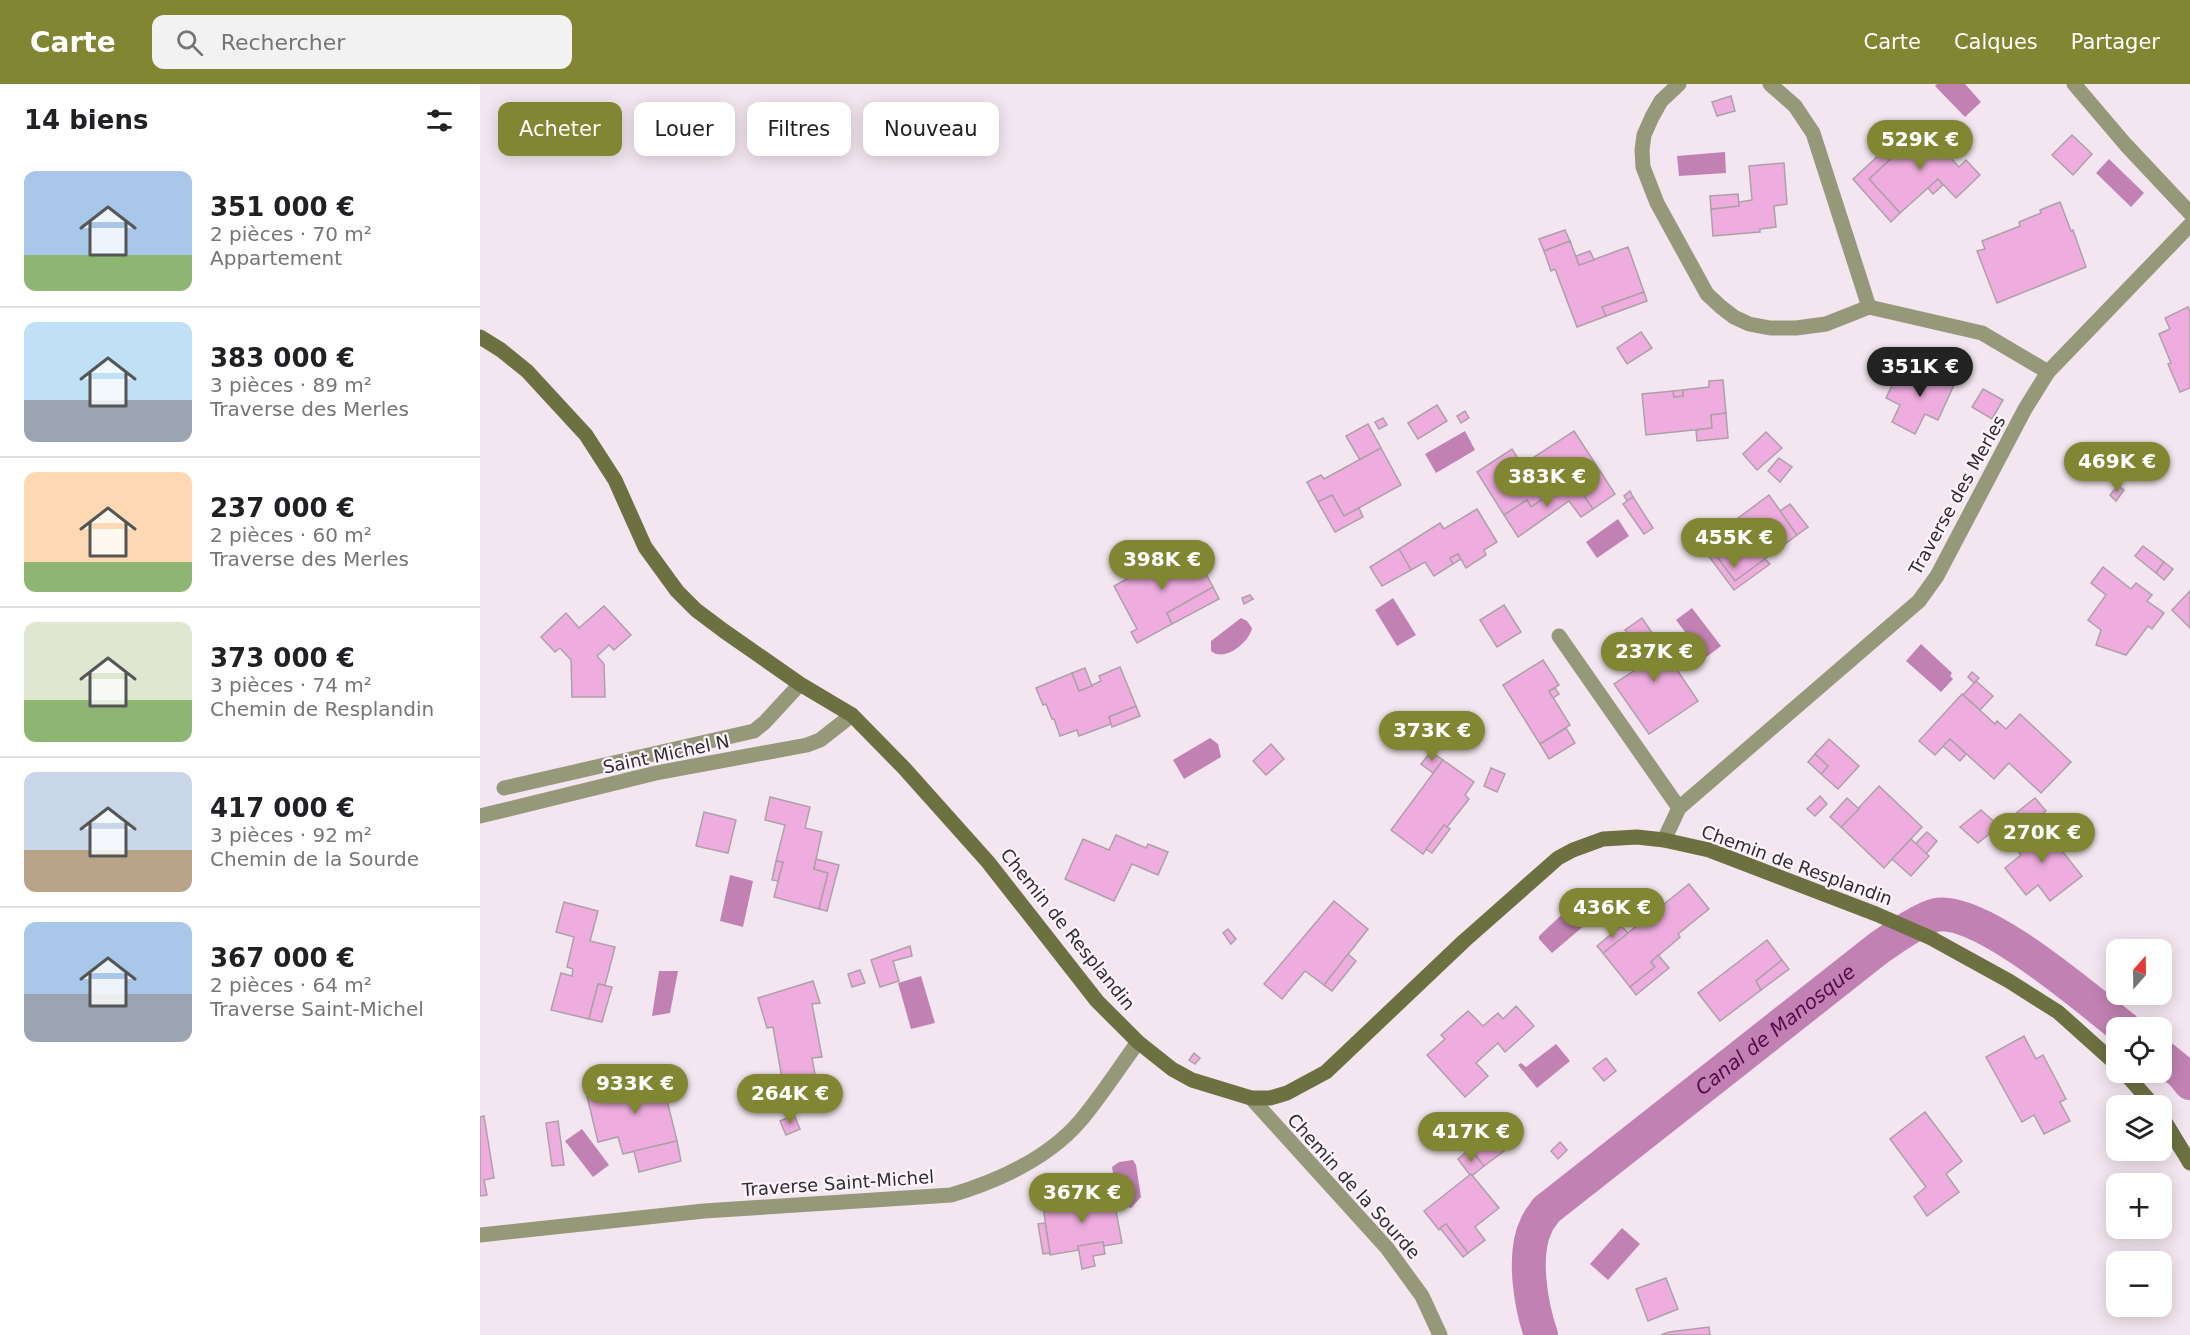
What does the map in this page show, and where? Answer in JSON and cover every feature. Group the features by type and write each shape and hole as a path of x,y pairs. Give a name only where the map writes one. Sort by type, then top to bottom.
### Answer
{"street":[{"path":"1679,84 1661,101 1644,135 1643,168 1657,203 1707,294 1734,317 1749,324 1770,328 1796,328 1826,324 1869,307 1982,333 2048,372"},
{"path":"1770,84 1795,106 1813,133 1869,307"},
{"path":"2074,84 2126,146 2190,213"},
{"name":"Traverse des Merles","path":"1664,840 1679,808 1919,601 1937,576 2020,419 2048,372 2190,225"},
{"name":"Chemin de Resplandin","path":"480,337 527,371 586,435 615,480 645,547 677,591 696,610 724,632 800,684 852,715 904,768 988,862 1097,1001 1138,1042 1172,1069 1192,1080 1251,1098 1270,1098 1287,1093 1326,1072 1464,941 1558,858 1603,839 1637,837 1664,840 1709,850 1891,920 1931,938 2009,981 2058,1012 2106,1055"},
{"path":"1559,636 1679,808"},
{"path":"504,788 753,731 765,722 800,684"},
{"name":"Saint Michel N","path":"480,816 656,773 807,745 820,740 852,715"},
{"name":"Traverse Saint-Michel","path":"480,1235 704,1211 951,1195 1007,1176 1065,1136 1080,1121 1138,1042"},
{"path":"2134,1083 2144,1095"},
{"name":"Chemin de la Sourde","path":"1251,1098 1387,1248 1422,1296 1440,1335"},
{"path":"2172,1133 2190,1163"}],"shaded area":[{"path":"1937,84 1965,84 1981,102 1965,117 1935,86"},
{"path":"1725,152 1726,173 1679,176 1677,156"},
{"path":"2109,159 2144,193 2131,207 2096,173"},
{"path":"1465,431 1475,450 1436,473 1425,454"},
{"path":"1618,519 1629,536 1597,558 1586,542"},
{"path":"1393,598 1416,635 1397,646 1375,610"},
{"path":"1692,608 1721,646 1705,658 1676,620"},
{"path":"1241,618 1247,621 1252,628 1247,639 1230,652 1217,654 1211,651 1211,641"},
{"path":"1921,644 1952,673 1950,676 1953,679 1941,692 1906,661"},
{"path":"1210,738 1218,744 1221,757 1184,779 1173,760"},
{"path":"730,875 753,881 743,927 720,921"},
{"path":"1570,907 1583,918 1586,924 1552,953 1539,939 1539,936"},
{"path":"659,971 678,971 670,1013 652,1016"},
{"path":"921,976 935,1023 911,1029 898,983"},
{"path":"1556,1044 1570,1061 1537,1088 1518,1065 1521,1063 1526,1067"},
{"path":"582,1129 609,1165 593,1177 565,1141"},
{"path":"1133,1160 1136,1165 1141,1197 1131,1208 1121,1202 1118,1197 1112,1167 1119,1162"},
{"path":"1622,1228 1640,1244 1608,1280 1590,1264"}],"building":[{"path":"1731,96 1735,111 1717,116 1712,102"},
{"path":"1905,130 1916,142 1927,132 1959,167 1966,160 1980,175 1956,198 1938,179 1900,213 1869,179 1898,152 1891,144"},
{"path":"2072,135 2092,154 2073,175 2052,155"},
{"path":"1891,144 1898,152 1869,179 1900,213 1891,222 1853,179"},
{"path":"1784,163 1787,204 1774,206 1776,227 1760,229 1760,232 1713,236 1711,209 1739,206 1738,202 1752,200 1749,166"},
{"path":"1938,179 1943,185 1933,194 1928,188"},
{"path":"1738,194 1739,206 1711,209 1710,196"},
{"path":"2060,202 2086,267 1997,303 1977,251 1985,249 1982,241 2020,226 2019,222"},
{"path":"1565,230 1570,241 1544,251 1539,239"},
{"path":"1570,241 1579,265 1628,247 1644,292 1602,307 1606,316 1577,327 1555,269 1551,271 1544,251"},
{"path":"1590,251 1594,260 1579,265 1576,256"},
{"path":"1644,292 1647,301 1606,316 1602,307"},
{"path":"2188,307 2190,312 2190,388 2180,392 2159,334 2170,329 2165,318"},
{"path":"1641,332 1652,348 1627,364 1617,348"},
{"path":"1951,351 1967,359 1958,376 1942,369"},
{"path":"1911,367 1940,381 1945,370 1958,376 1938,420 1925,414 1915,434 1892,422 1900,405 1886,398 1895,379 1903,383"},
{"path":"1723,380 1726,413 1711,415 1712,428 1646,435 1642,394 1673,391 1674,397 1683,396 1683,390 1709,387 1709,381"},
{"path":"1983,389 2003,400 1992,419 1972,407"},
{"path":"1683,390 1683,396 1674,397 1673,391"},
{"path":"1437,405 1447,421 1418,439 1408,423"},
{"path":"1465,411 1469,418 1461,423 1457,416"},
{"path":"1726,413 1728,438 1697,441 1696,430 1712,428 1711,415"},
{"path":"1383,418 1387,425 1379,429 1375,422"},
{"path":"1368,424 1381,448 1360,460 1346,436"},
{"path":"1574,431 1615,494 1593,509 1573,480 1531,507 1527,500 1504,515 1477,472 1512,449 1522,465"},
{"path":"1766,432 1782,448 1757,470 1743,454"},
{"path":"1381,448 1401,485 1344,516 1332,495 1318,502 1307,482 1321,475 1324,479"},
{"path":"1779,458 1792,467 1780,482 1768,471"},
{"path":"1573,480 1593,509 1581,517 1569,501 1518,537 1504,515 1527,500 1531,507"},
{"path":"2118,486 2124,490 2116,501 2110,495"},
{"path":"1630,491 1633,497 1627,501 1624,496"},
{"path":"1332,495 1344,516 1359,508 1363,517 1335,532 1318,502"},
{"path":"1769,495 1797,535 1735,581 1706,542"},
{"path":"1633,497 1653,528 1644,534 1623,504"},
{"path":"1790,504 1808,527 1797,535 1780,511"},
{"path":"1477,509 1497,542 1484,550 1486,555 1466,568 1458,554 1450,558 1453,564 1434,576 1425,562 1411,570 1399,549 1440,523 1444,529"},
{"path":"1706,542 1735,581 1765,559 1770,564 1734,590 1701,546"},
{"path":"1190,544 1213,587 1167,613 1172,624 1137,643 1131,632 1137,629 1114,586"},
{"path":"2143,546 2164,562 2156,573 2135,556"},
{"path":"1399,549 1411,570 1382,586 1370,567"},
{"path":"1458,554 1461,559 1453,564 1450,558"},
{"path":"2164,562 2173,569 2164,580 2156,573"},
{"path":"2103,567 2131,589 2136,583 2152,595 2147,601 2164,613 2152,629 2148,626 2126,655 2096,645 2101,630 2088,620 2106,595 2091,583"},
{"path":"1213,587 1219,599 1172,624 1167,613"},
{"path":"2190,591 2190,628 2172,610"},
{"path":"1250,595 1253,599 1244,604 1242,598"},
{"path":"1504,605 1521,632 1497,647 1480,620"},
{"path":"604,606 631,635 614,650 609,645 597,656 604,664 605,697 572,697 571,660 560,648 555,652 541,637 566,613 579,628"},
{"path":"1642,618 1698,701 1649,734 1614,684 1638,668 1635,663 1644,657 1625,630"},
{"path":"1543,660 1559,685 1549,691 1570,725 1540,744 1503,685"},
{"path":"1120,667 1136,706 1109,717 1111,724 1079,736 1077,730 1060,736 1054,719 1046,704 1043,705 1036,688 1072,673 1079,691 1101,681 1099,676"},
{"path":"1085,668 1092,686 1079,691 1072,673"},
{"path":"1972,672 1979,678 1974,683 1968,677"},
{"path":"1976,681 1993,696 1980,710 1963,695"},
{"path":"1555,688 1559,694 1553,698 1549,691"},
{"path":"1962,694 1995,724 1997,721 2006,729 2020,714 2071,762 2041,793 2009,763 1994,779 1950,739 1935,755 1919,741"},
{"path":"1136,706 1140,716 1112,727 1109,717"},
{"path":"1566,728 1575,743 1549,759 1540,744"},
{"path":"1829,739 1859,766 1838,789 1821,774 1828,766 1815,754"},
{"path":"1950,739 1966,754 1960,761 1943,746"},
{"path":"1271,744 1284,759 1266,775 1253,761"},
{"path":"1431,752 1443,760 1433,773 1421,764"},
{"path":"1815,754 1828,766 1821,774 1808,762"},
{"path":"1443,760 1474,782 1465,795 1469,799 1447,827 1444,825 1423,854 1391,830"},
{"path":"1491,768 1505,774 1497,792 1484,786"},
{"path":"1879,786 1922,827 1884,868 1841,827"},
{"path":"1820,796 1827,804 1815,816 1807,809"},
{"path":"770,797 810,807 805,828 822,832 814,869 828,873 819,909 774,897 783,862 776,861 785,825 765,820"},
{"path":"1847,798 1859,809 1841,827 1830,817"},
{"path":"2035,798 2046,811 2021,831 2010,818"},
{"path":"1981,810 1999,826 1978,843 1960,827"},
{"path":"704,812 736,820 728,853 696,846"},
{"path":"2040,823 2082,876 2050,901 2038,885 2026,895 2005,868 2021,855 2012,844"},
{"path":"1444,825 1450,829 1432,853 1426,849"},
{"path":"1927,832 1937,841 1926,854 1915,844"},
{"path":"1116,835 1146,848 1148,844 1168,852 1158,875 1132,864 1114,901 1065,879 1083,839 1109,850"},
{"path":"1911,839 1929,856 1911,876 1892,859"},
{"path":"816,859 839,865 827,911 819,909 828,873 814,869"},
{"path":"776,861 783,862 778,881 772,880"},
{"path":"1689,884 1709,909 1678,934 1680,937 1651,962 1655,967 1630,987 1603,953"},
{"path":"1334,901 1368,929 1324,985 1305,971 1282,999 1264,984"},
{"path":"564,902 598,911 590,941 615,947 605,985 598,984 589,1019 551,1010 561,973 572,976 573,969 567,967 574,937 556,932"},
{"path":"1621,926 1628,933 1603,953 1597,946"},
{"path":"1228,929 1236,939 1231,944 1223,933"},
{"path":"1767,940 1782,960 1756,981 1761,990 1720,1021 1698,993"},
{"path":"910,946 912,956 893,961 899,981 880,987 871,960"},
{"path":"1348,954 1356,961 1332,991 1324,985"},
{"path":"1658,955 1669,968 1636,995 1630,987 1655,967 1651,962"},
{"path":"1782,960 1789,969 1761,990 1756,981"},
{"path":"860,970 865,983 852,987 848,974"},
{"path":"813,981 820,1003 812,1004 822,1057 812,1058 821,1107 788,1113 773,1027 767,1028 758,998"},
{"path":"598,984 612,987 602,1022 589,1019"},
{"path":"1516,1006 1534,1026 1505,1052 1498,1043 1476,1063 1488,1076 1465,1097 1427,1055 1445,1039 1441,1035 1468,1011 1483,1026 1498,1013 1503,1019"},
{"path":"2024,1036 2036,1059 2043,1055 2066,1099 2060,1102 2070,1121 2044,1134 2034,1115 2022,1122 1986,1057"},
{"path":"1194,1053 1200,1058 1195,1064 1189,1060"},
{"path":"1606,1058 1616,1071 1604,1081 1593,1068"},
{"path":"659,1068 677,1141 623,1154 618,1137 598,1142 587,1096 610,1091 613,1102 626,1099 623,1087 641,1083 639,1074"},
{"path":"623,1087 626,1099 613,1102 610,1091"},
{"path":"1925,1112 1962,1161 1946,1174 1959,1192 1927,1216 1914,1197 1926,1187 1890,1139"},
{"path":"794,1115 800,1129 786,1135 780,1121"},
{"path":"484,1116 494,1178 484,1180 487,1195 480,1196 480,1117"},
{"path":"558,1121 564,1165 552,1166 546,1123"},
{"path":"1494,1130 1508,1148 1484,1166 1470,1149"},
{"path":"677,1141 681,1161 639,1172 634,1151"},
{"path":"1560,1142 1567,1150 1558,1159 1551,1151"},
{"path":"1470,1149 1484,1166 1473,1175 1470,1175 1458,1159"},
{"path":"1471,1174 1499,1208 1475,1227 1485,1240 1468,1253 1446,1224 1439,1230 1424,1211"},
{"path":"1113,1195 1122,1243 1104,1246 1103,1242 1078,1246 1079,1250 1050,1255 1043,1206"},
{"path":"1045,1223 1050,1253 1043,1254 1038,1224"},
{"path":"1446,1224 1468,1253 1463,1257 1440,1228"},
{"path":"1103,1242 1105,1254 1093,1256 1095,1266 1082,1269 1078,1246"},
{"path":"1666,1278 1678,1309 1648,1321 1636,1289"},
{"path":"1709,1327 1710,1335 1661,1335 1669,1332"}],"waterway":[{"name":"Canal de Manosque","path":"1541,1335 1531,1295 1529,1251 1537,1224 1546,1210 1880,947 1923,920 1936,915 1955,916 1979,925 2033,958 2110,1017"},
{"name":"Canal de Manosque","path":"2172,1065 2190,1083"}]}
